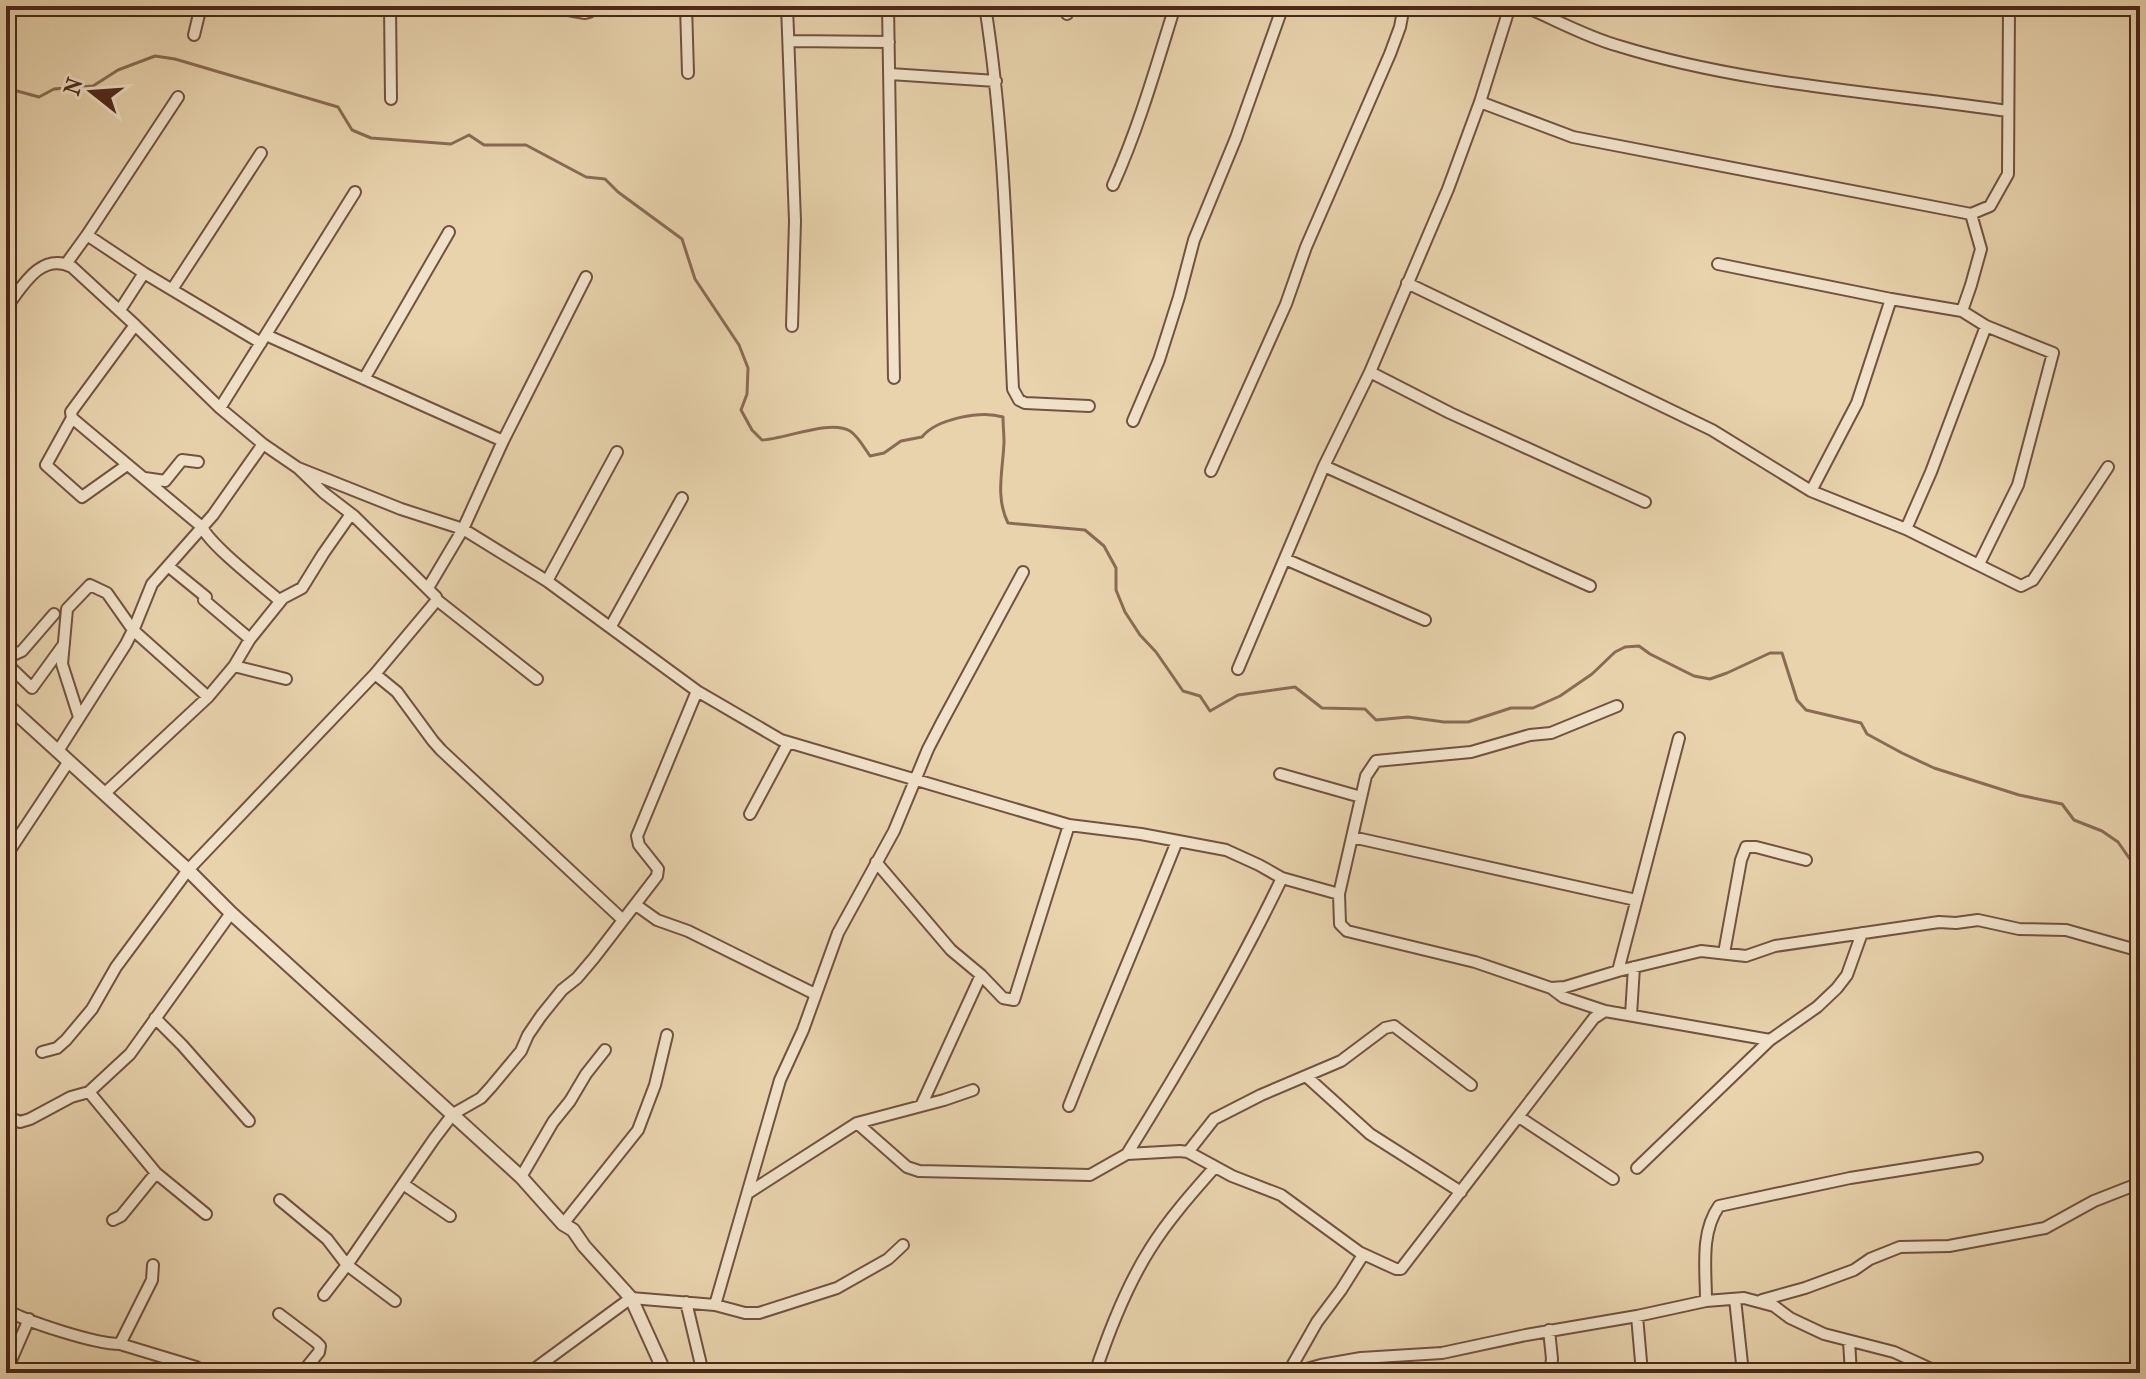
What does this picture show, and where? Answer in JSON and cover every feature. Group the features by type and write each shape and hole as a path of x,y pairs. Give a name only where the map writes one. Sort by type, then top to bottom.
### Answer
{"street":[{"path":"13,6 52,9 58,6"},
{"path":"194,35 201,6"},
{"path":"390,6 391,99"},
{"path":"546,6 585,13 589,12 590,6"},
{"path":"686,6 688,73"},
{"path":"787,6 795,221 792,326"},
{"path":"888,6 894,378"},
{"path":"985,6 996,81 1006,215 1013,389 1019,400 1025,403 1089,406"},
{"path":"1113,185 1145,105 1175,6"},
{"path":"1133,421 1159,360 1194,240 1236,138 1283,6"},
{"path":"1211,471 1286,304 1306,247 1390,54 1404,6"},
{"path":"1238,669 1324,466 1370,372 1448,189 1510,6"},
{"path":"1523,6 1615,46 1689,65 1799,85 2008,111"},
{"path":"1480,102 1573,137 1971,214 1990,206 2008,174 2010,8 1991,6"},
{"path":"790,41 889,42"},
{"path":"890,74 996,81"},
{"path":"66,264 178,97"},
{"path":"173,288 261,153"},
{"path":"220,408 355,192"},
{"path":"1962,311 1981,249 1971,214"},
{"path":"364,379 449,232"},
{"path":"87,235 144,273 264,339 364,379 503,441"},
{"path":"6,308 37,268 66,264 120,310 220,408 298,468 351,514 437,600 537,679"},
{"path":"1718,264 1962,311 1986,326 2053,353 2018,485 1979,564"},
{"path":"120,310 144,273"},
{"path":"428,588 463,529 503,441 586,277"},
{"path":"1407,283 1712,430 1811,491 1906,529 2021,586 2033,580 2108,467"},
{"path":"1811,491 1857,403 1891,299"},
{"path":"127,465 82,497 46,465 72,418 71,412 135,325"},
{"path":"1906,529 1986,326"},
{"path":"1370,372 1450,413 1645,502"},
{"path":"72,418 202,527 205,534 280,601"},
{"path":"58,751 133,630 152,584 202,527 263,444"},
{"path":"547,581 617,452"},
{"path":"143,478 165,481 182,460 198,462"},
{"path":"1324,466 1590,586"},
{"path":"298,468 401,509 463,529 547,581 697,691 788,743 1069,825 1141,834 1226,850 1282,878 1339,894"},
{"path":"611,626 682,498"},
{"path":"104,794 208,697 280,601 302,588 351,514"},
{"path":"1285,559 1425,620"},
{"path":"168,566 250,639"},
{"path":"715,1305 780,1080 803,1030 838,933 894,831 942,722 1023,572"},
{"path":"79,717 62,664 67,609 90,585 107,593 133,630 208,697"},
{"path":"42,1052 57,1048 92,1009 116,967 188,870 375,674 437,600"},
{"path":"54,614 22,651 6,660 32,688 64,643"},
{"path":"234,666 286,679"},
{"path":"375,674 397,692 441,750 623,920"},
{"path":"324,1295 453,1114 481,1098 491,1087 521,1051 541,1016 594,958 658,873 639,845 637,836 697,691"},
{"path":"6,704 521,1177 563,1224 573,1230 631,1298 665,1373"},
{"path":"1617,706 1551,733 1530,735 1471,752 1376,761 1366,776 1339,894 1340,924 1347,931 1486,965 1605,1011 1770,1040"},
{"path":"1618,971 1679,738"},
{"path":"750,814 788,743"},
{"path":"6,856 69,761"},
{"path":"1280,774 1361,797"},
{"path":"876,862 939,938 1003,998 1014,1000 1069,825"},
{"path":"1352,837 1636,900"},
{"path":"1069,1106 1177,841"},
{"path":"1724,953 1746,847 1806,860"},
{"path":"1127,1154 1188,1056 1282,878"},
{"path":"636,905 663,923 688,931 815,994"},
{"path":"6,1116 20,1122 71,1097 89,1092 130,1054 231,913"},
{"path":"1551,988 1701,951 1746,956 1775,946 1939,922 1978,920 2019,929 2066,930 2140,951"},
{"path":"1637,1168 1770,1040 1817,1007 1837,988 1847,975 1862,933"},
{"path":"1631,1015 1634,967"},
{"path":"921,1106 981,975"},
{"path":"857,1123 907,1167 919,1171 1090,1175 1127,1154 1188,1152 1232,1176 1281,1195 1363,1255 1401,1269 1594,1018 1605,1011"},
{"path":"155,1018 249,1121"},
{"path":"1188,1152 1214,1119 1341,1061 1385,1028 1394,1026 1471,1085"},
{"path":"563,1224 638,1130 655,1085 667,1035"},
{"path":"521,1177 553,1122 605,1050"},
{"path":"1306,1076 1370,1134 1461,1192"},
{"path":"748,1193 857,1123 973,1090"},
{"path":"89,1092 156,1173 206,1214"},
{"path":"1519,1117 1613,1179"},
{"path":"1706,1301 1707,1232 1710,1218 1719,1206 1850,1178 1977,1158"},
{"path":"1095,1373 1113,1321 1150,1249 1215,1167"},
{"path":"113,1220 121,1216 156,1173"},
{"path":"1760,1301 1854,1270 1870,1259 1900,1247 1949,1246 2045,1228 2094,1201 2140,1183"},
{"path":"403,1184 450,1216"},
{"path":"280,1200 327,1239 347,1265 395,1301"},
{"path":"529,1373 631,1298 715,1305 745,1313 759,1313 837,1288 888,1259 903,1245"},
{"path":"1290,1373 1317,1322 1363,1255"},
{"path":"120,1344 152,1280 153,1265"},
{"path":"1735,1299 1743,1373"},
{"path":"1290,1373 1361,1358 1442,1353 1706,1301 1735,1299 1760,1301 1774,1306 1814,1330 1894,1352 1940,1373"},
{"path":"686,1302 703,1373"},
{"path":"6,1310 64,1331 196,1367 206,1373"},
{"path":"279,1314 320,1346 319,1352 302,1373"},
{"path":"1637,1316 1642,1373"},
{"path":"6,1372 29,1319"},
{"path":"1549,1330 1550,1373"},
{"path":"1849,1341 1851,1373"}],"waterway":[{"path":"6,88 39,97 54,89 93,86 118,70 155,56 175,59 338,107 352,130 371,138 451,144 469,135 484,145 526,145 586,177 605,179 682,239 695,279 739,345 748,368 747,394 741,410 752,430 762,440 820,428 841,428 853,433 870,456 884,453 901,441 922,437 948,421 983,415 1003,417 1001,493 1008,523 1085,530 1104,546 1116,568 1116,590 1125,612 1183,691 1200,696 1210,711 1238,695 1295,687 1322,708 1365,709 1376,720 1408,717 1468,722 1511,708 1533,708 1560,696 1625,647 1639,646 1694,676 1710,679 1770,653 1782,653 1797,700 1806,710 1861,723 1867,734 1934,768 2019,795 2062,804 2074,820 2102,831 2118,842 2134,865 2140,864"}]}
